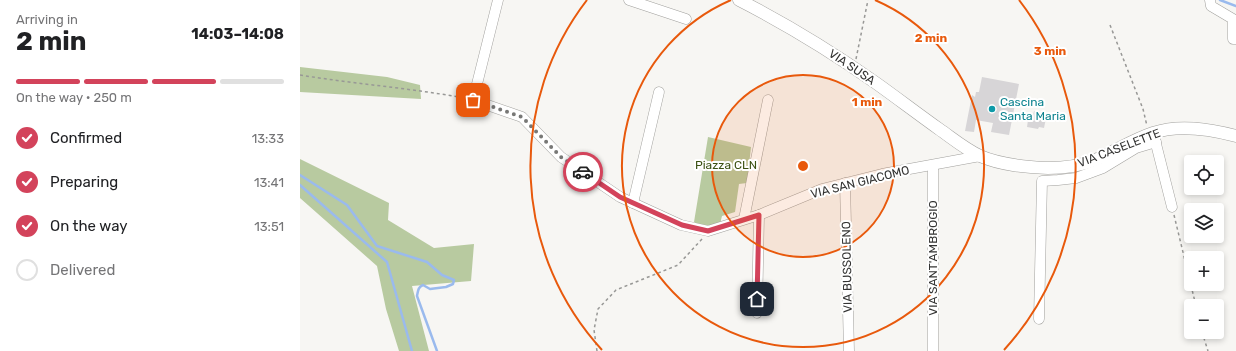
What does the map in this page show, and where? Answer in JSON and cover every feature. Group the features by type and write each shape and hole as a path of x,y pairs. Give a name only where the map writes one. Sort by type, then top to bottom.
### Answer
{"main road":[{"name":"VIA SUSA","path":"739,0 801,34 854,68 956,141 980,156"},
{"name":"VIA CASELETTE","path":"980,156 1002,163 1016,165 1064,168 1095,160 1174,129 1201,129 1236,136"}],"street":[{"path":"498,0 473,100 522,117 561,157 620,197 682,225 708,231"},
{"path":"629,0 686,19"},
{"path":"1210,0 1211,6 1233,19 1233,39 1236,39"},
{"path":"633,203 659,92"},
{"path":"744,219 768,100"},
{"path":"1039,319 1042,181 1076,178 1103,168 1154,137 1172,207"},
{"name":"VIA SAN GIACOMO","path":"708,231 759,215 822,189 882,174 980,156"},
{"name":"VIA SANT'AMBROGIO","path":"933,351 934,165"},
{"name":"VIA BUSSOLENO","path":"845,183 849,351"},
{"path":"757,313 759,215"}],"path":[{"path":"854,68 868,0"},
{"path":"1110,25 1143,110 1148,127 1154,137"},
{"path":"300,75 335,81 388,86 473,100"},
{"path":"1172,207 1194,299"},
{"path":"597,351 594,330 598,309 611,294 616,290 678,265 708,231"},
{"path":"1204,339 1208,351"}],"green space":[{"path":"300,67 387,77 420,85 421,99 300,92"},
{"name":"Piazza CLN","path":"708,137 751,147 747,183 739,184 735,212 722,216 719,228 708,231 694,222"},
{"path":"300,159 389,203 388,220 434,248 474,244 471,281 412,286 429,351 399,351 386,309 377,266 300,198"}],"building":[{"name":"Cascina Santa Maria","path":"982,77 1019,84 1009,135 991,132 993,123 976,120 974,132 965,131 972,95 975,97 976,92 979,92"},
{"path":"1034,111 1047,113 1044,128 1039,127 1038,129 1027,127 1028,120 1032,120"}],"waterway":[{"path":"1220,0 1236,6"},
{"path":"300,175 347,205 377,246 427,262 442,275 454,280 453,284 446,287 430,289 423,285 418,291 417,296 437,351"},
{"path":"300,185 387,262 412,351"}],"way so far":[{"path":"473,100 522,117 561,157 583,172"}],"place":[{"name":"Cascina Santa Maria","path":"992,109"}],"route":[{"path":"583,172 620,197 682,225 708,231 759,215 757,299"}]}
